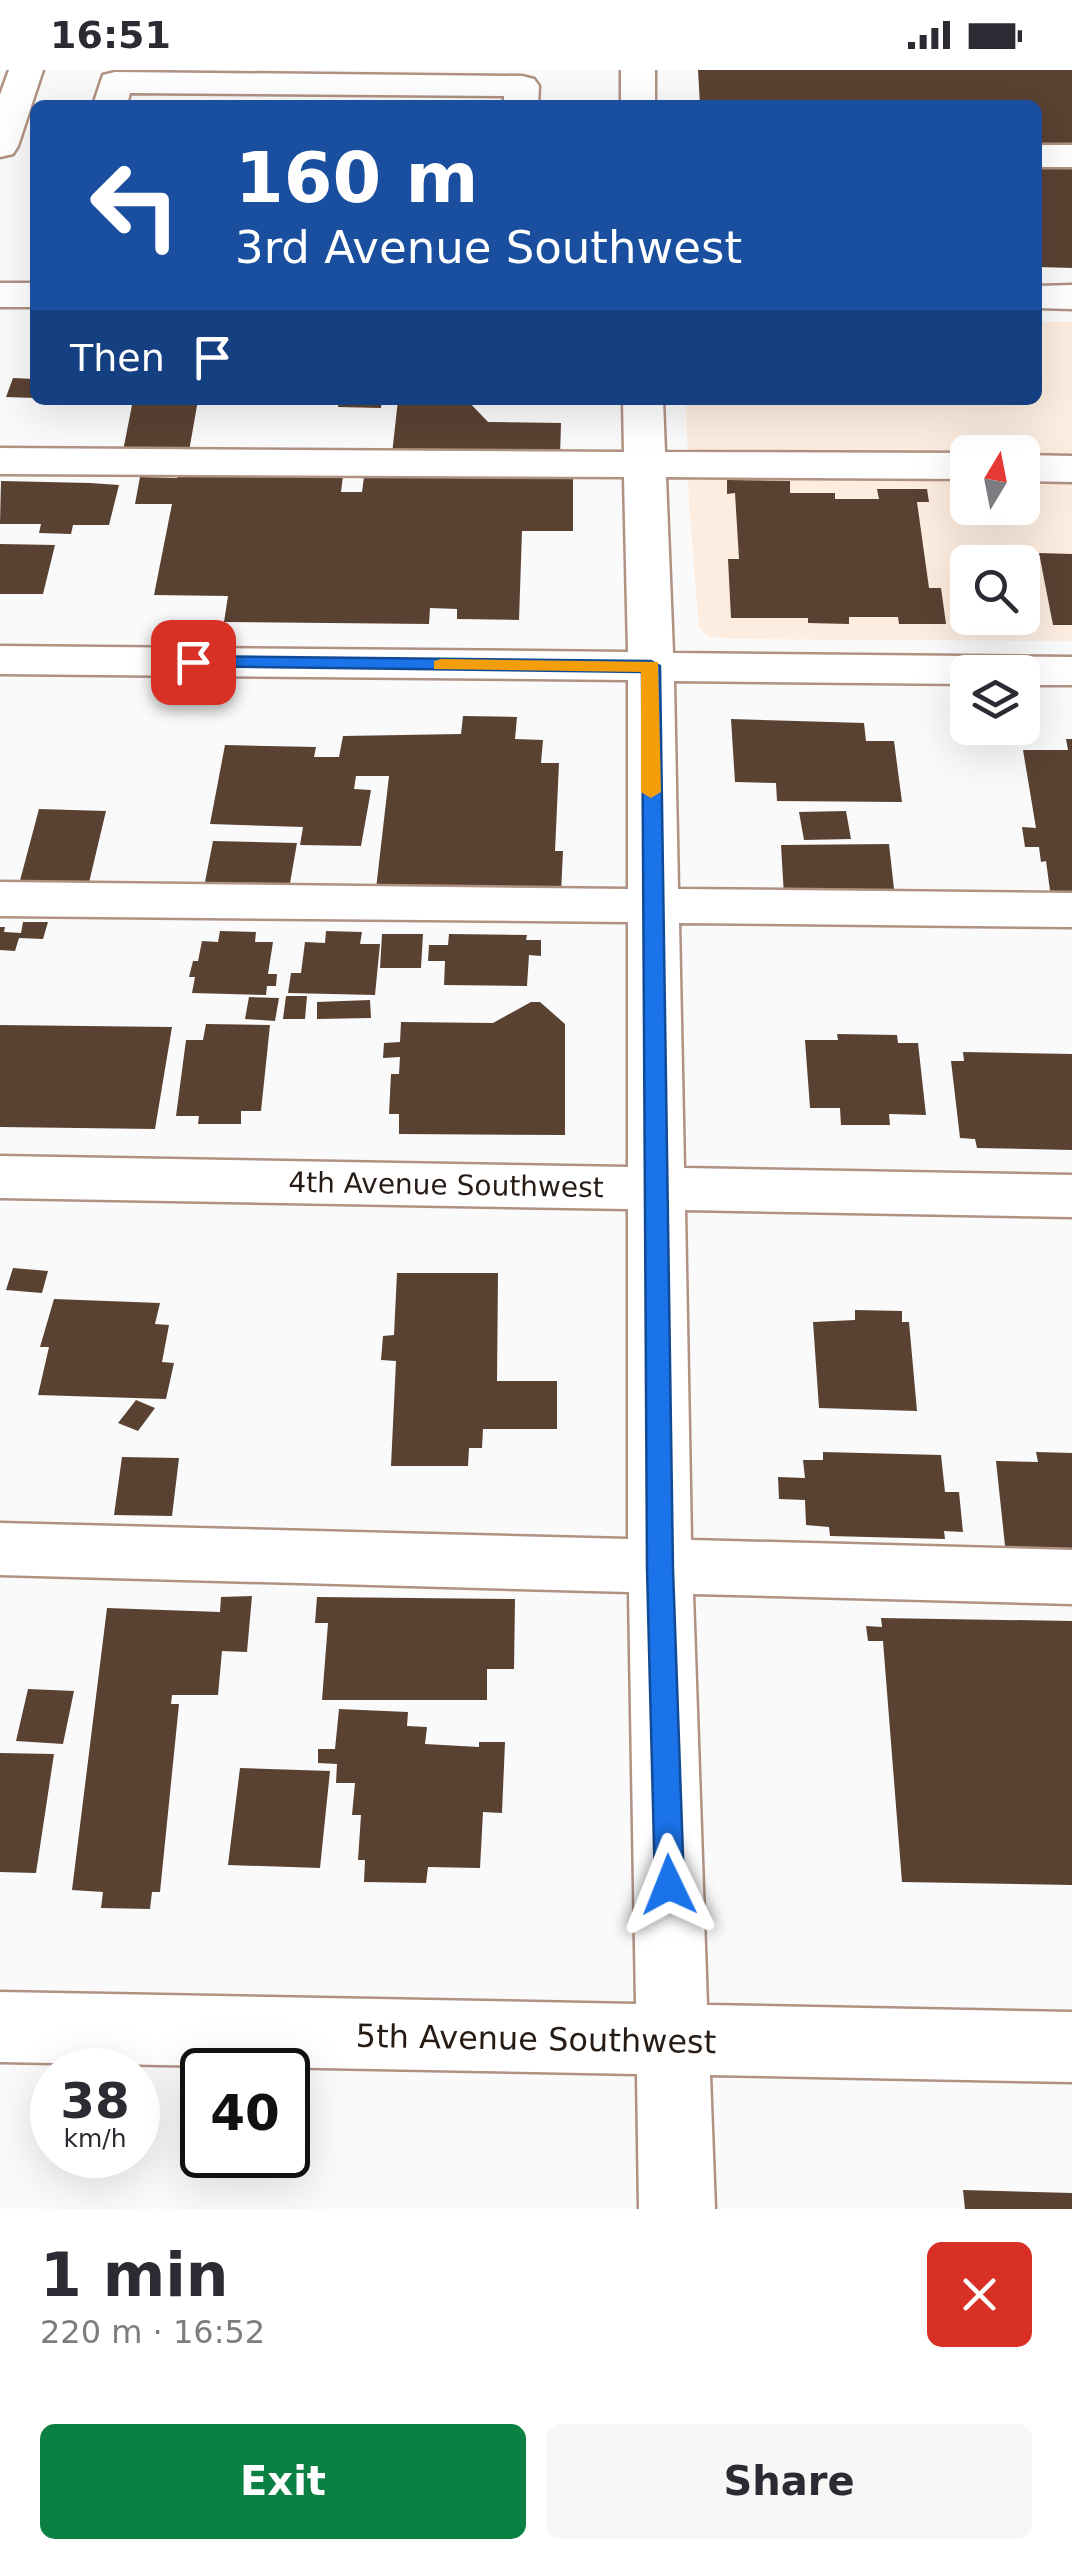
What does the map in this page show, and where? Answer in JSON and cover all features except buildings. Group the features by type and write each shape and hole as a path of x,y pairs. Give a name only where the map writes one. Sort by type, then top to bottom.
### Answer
{"street":[{"path":"0,146 26,70"},
{"path":"638,70 638,100"},
{"path":"111,100 116,82 297,77 522,86 521,100"},
{"path":"1042,156 1072,156"},
{"path":"0,295 30,295"},
{"path":"1042,297 1072,297"},
{"path":"643,405 651,666 660,1569 676,2209"},
{"path":"0,461 950,466"},
{"path":"1040,468 1072,469"},
{"path":"0,660 1072,671"},
{"path":"0,900 651,903 1072,910"},
{"name":"4th Avenue Southwest","path":"0,1178 1072,1196"},
{"path":"0,1548 660,1569 1072,1577"},
{"name":"5th Avenue Southwest","path":"0,2027 1072,2047"}],"shaded area":[{"path":"1042,322 1072,322 1072,641 738,639 709,637 699,627 686,405 1042,405"}],"slow traffic":[{"path":"441,665 651,666 651,792"}],"route":[{"path":"193,662 651,666 660,1569 669,1885"}]}
